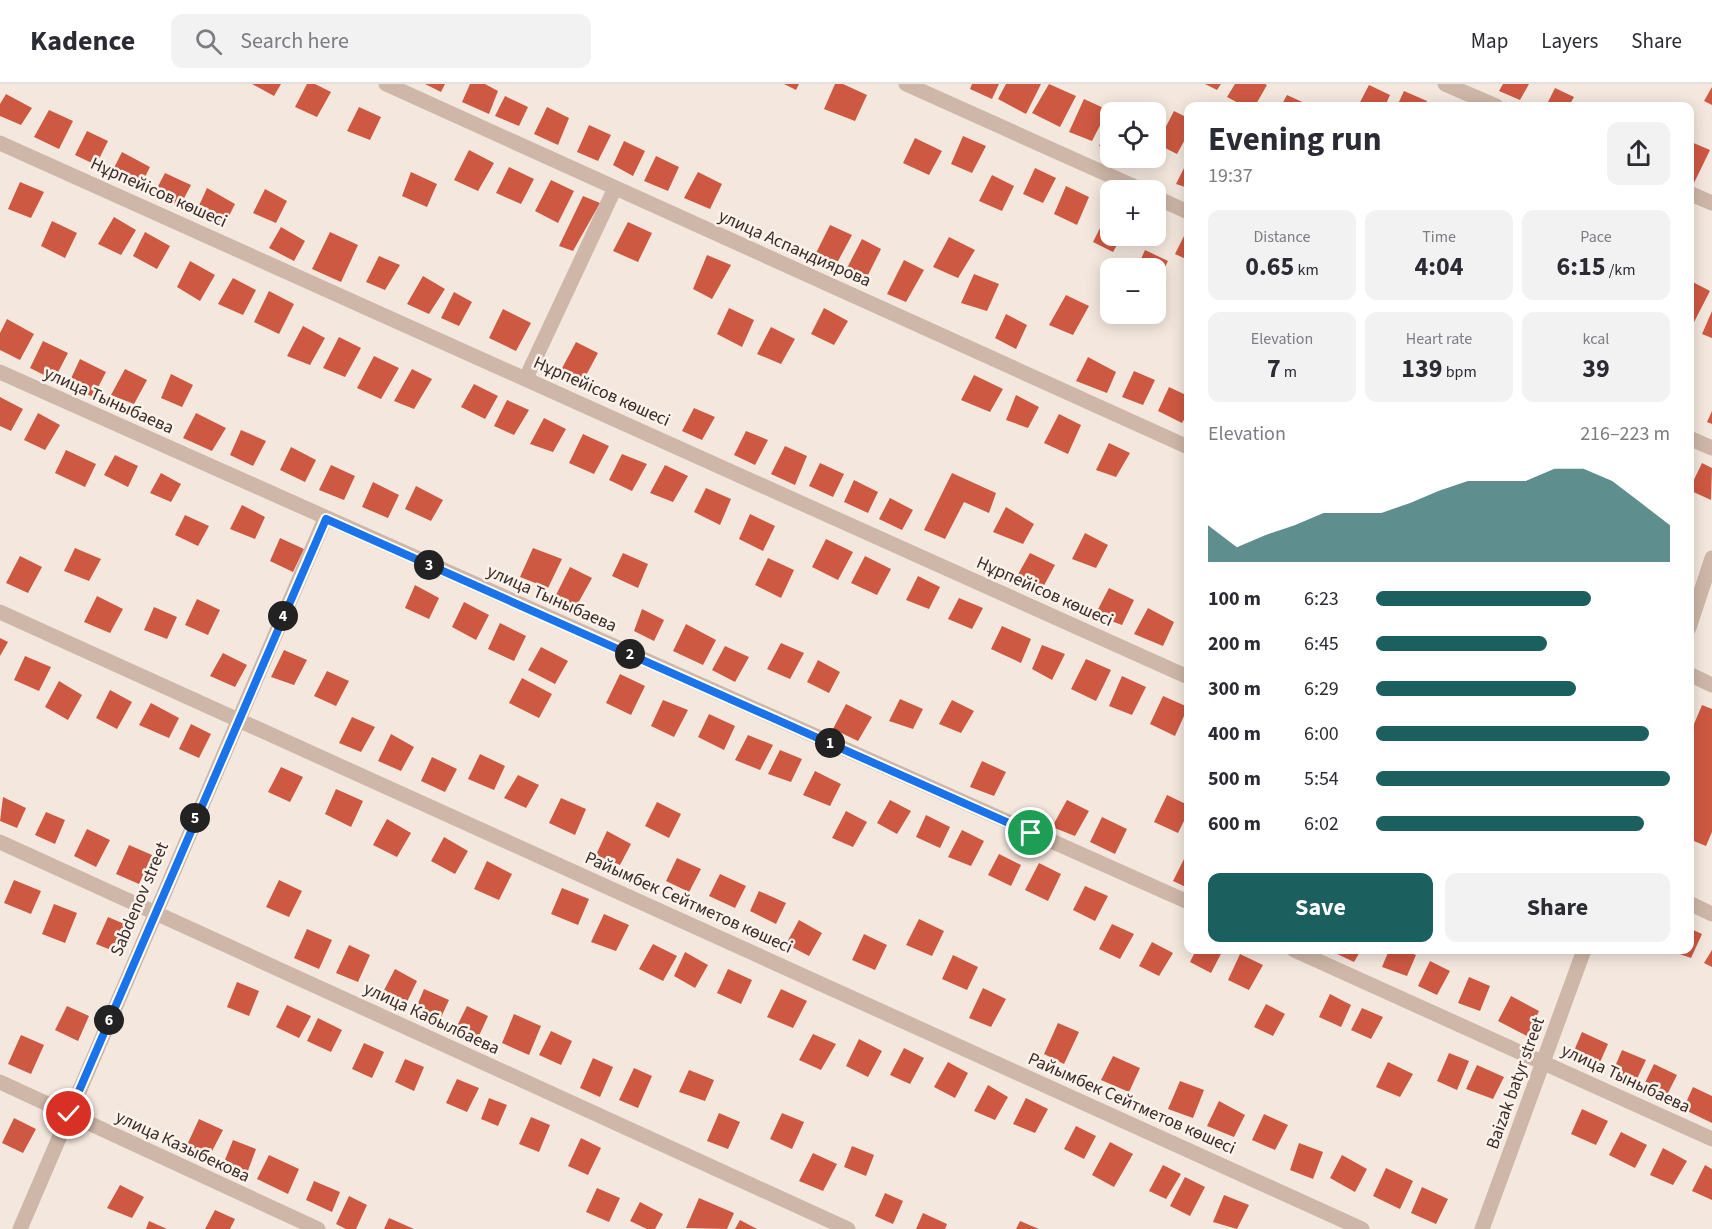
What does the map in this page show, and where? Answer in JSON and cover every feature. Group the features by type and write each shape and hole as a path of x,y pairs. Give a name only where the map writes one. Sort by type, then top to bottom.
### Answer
{"street":[{"name":"улица Аспандиярова","path":"386,84 1184,445"},
{"path":"906,84 1120,180"},
{"path":"1445,84 1487,102"},
{"name":"Нұрпейісов көшесі","path":"0,143 1184,675"},
{"path":"526,378 615,188"},
{"path":"1694,195 1712,203"},
{"path":"1166,202 1184,210"},
{"name":"улица Тыныбаева","path":"0,372 1184,901"},
{"path":"1694,440 1712,448"},
{"name":"Sabdenov street","path":"20,1229 237,718 326,519"},
{"path":"1694,613 1712,558"},
{"name":"Райымбек Сейтметов көшесі","path":"0,612 1362,1229"},
{"path":"1694,676 1712,685"},
{"name":"улица Кабылбаева","path":"0,842 848,1229"},
{"path":"1694,905 1712,914"},
{"name":"улица Тыныбаева","path":"1303,954 1544,1061 1712,1139"},
{"name":"Baizak batyr street","path":"1482,1229 1583,954"},
{"name":"улица Казыбекова","path":"0,1082 318,1229"}],"building":[{"path":"252,84 281,84 274,96"},
{"path":"307,84 315,84 331,92 317,117 295,107"},
{"path":"425,84 445,84 441,92"},
{"path":"470,84 485,84 498,91 489,114 462,102"},
{"path":"784,84 799,84 796,90"},
{"path":"835,84 843,84 867,95 855,121 824,109"},
{"path":"972,84 999,84 992,99 970,89"},
{"path":"1006,84 1041,84 1026,114 998,99"},
{"path":"1049,84 1076,96 1060,127 1032,113"},
{"path":"1205,84 1221,84 1217,90"},
{"path":"1235,84 1267,85 1257,102 1236,102 1227,97"},
{"path":"1503,84 1529,84 1520,100 1499,91"},
{"path":"1369,85 1390,95 1387,102 1360,102"},
{"path":"1712,87 1712,105 1704,101"},
{"path":"1555,88 1574,97 1571,102 1548,102"},
{"path":"1404,91 1427,101 1426,102 1399,102"},
{"path":"6,94 32,108 21,125 0,116 0,104"},
{"path":"1287,95 1302,102 1283,102"},
{"path":"505,96 528,107 519,126 495,116"},
{"path":"1084,99 1100,106 1100,126 1092,141 1069,132"},
{"path":"359,107 381,117 370,140 347,131"},
{"path":"547,107 569,118 558,145 534,134"},
{"path":"49,110 73,121 59,149 34,137"},
{"path":"1174,111 1184,116 1184,141 1177,154 1166,148 1166,127"},
{"path":"589,125 611,135 598,161 577,152"},
{"path":"87,131 108,141 96,165 75,155"},
{"path":"963,136 986,146 972,173 951,164"},
{"path":"915,138 942,151 929,175 903,163"},
{"path":"624,141 645,151 633,176 613,165"},
{"path":"1694,143 1710,150 1694,183"},
{"path":"469,150 494,163 478,191 454,180"},
{"path":"122,152 150,167 139,189 111,174"},
{"path":"656,156 679,167 668,191 644,181"},
{"path":"509,167 534,179 521,204 496,193"},
{"path":"1035,168 1056,178 1043,203 1023,194"},
{"path":"1184,168 1184,187 1176,184"},
{"path":"411,172 437,184 427,207 402,196"},
{"path":"698,172 722,184 710,209 684,198"},
{"path":"165,173 191,185 180,206 154,194"},
{"path":"992,175 1014,186 1002,211 979,201"},
{"path":"551,180 574,191 558,223 535,211"},
{"path":"20,182 44,192 31,218 8,209"},
{"path":"1066,186 1089,197 1077,225 1054,214"},
{"path":"207,188 235,204 225,224 197,210"},
{"path":"265,189 287,201 276,223 253,213"},
{"path":"583,196 600,203 573,251 559,246"},
{"path":"114,217 136,230 121,255 98,244"},
{"path":"52,221 77,233 65,258 41,246"},
{"path":"628,222 652,233 638,262 613,251"},
{"path":"830,225 852,235 837,263 816,253"},
{"path":"281,227 305,241 294,261 269,248"},
{"path":"1100,228 1100,246 1093,242"},
{"path":"145,232 170,246 157,269 133,256"},
{"path":"330,232 358,245 341,282 312,269"},
{"path":"1184,236 1184,258 1175,254"},
{"path":"949,237 975,250 958,278 933,267"},
{"path":"862,239 881,249 867,277 847,268"},
{"path":"1101,246 1116,246 1113,252"},
{"path":"1145,250 1162,258 1141,258"},
{"path":"707,255 731,265 712,299 693,289"},
{"path":"379,256 400,265 385,290 366,282"},
{"path":"904,260 924,270 906,302 887,294"},
{"path":"190,261 215,275 200,301 177,287"},
{"path":"974,274 999,284 987,311 961,303"},
{"path":"423,276 445,289 429,314 407,304"},
{"path":"233,278 256,290 243,315 218,304"},
{"path":"1694,283 1710,291 1694,322"},
{"path":"269,291 294,304 279,334 254,322"},
{"path":"454,292 472,302 459,326 441,318"},
{"path":"1066,295 1089,306 1073,335 1049,325"},
{"path":"729,308 754,320 742,347 717,334"},
{"path":"824,308 848,321 834,345 811,334"},
{"path":"503,309 531,323 516,351 489,338"},
{"path":"1712,311 1712,338 1702,334"},
{"path":"1006,314 1027,325 1016,349 995,338"},
{"path":"7,319 34,334 20,360 0,350 0,333"},
{"path":"303,326 325,338 310,365 287,356"},
{"path":"771,327 795,339 781,364 757,354"},
{"path":"339,337 361,348 345,377 323,368"},
{"path":"43,341 68,353 54,380 30,368"},
{"path":"576,342 598,353 583,381 561,370"},
{"path":"374,356 399,368 381,399 357,388"},
{"path":"1088,357 1116,372 1107,393 1076,381"},
{"path":"80,359 106,372 93,397 68,385"},
{"path":"125,369 147,380 134,404 111,395"},
{"path":"412,369 432,379 414,409 394,401"},
{"path":"1134,371 1155,380 1143,405 1122,397"},
{"path":"171,374 193,385 182,407 161,398"},
{"path":"974,375 1003,389 990,412 961,400"},
{"path":"474,384 498,396 485,419 461,407"},
{"path":"1169,387 1184,394 1182,423 1158,411"},
{"path":"1016,395 1039,407 1028,428 1006,420"},
{"path":"0,397 23,409 11,431 0,426"},
{"path":"507,400 529,410 514,435 494,426"},
{"path":"694,408 715,417 702,440 682,431"},
{"path":"1712,411 1712,424 1707,422"},
{"path":"38,413 60,425 45,450 24,440"},
{"path":"196,413 226,428 212,451 183,438"},
{"path":"1059,414 1081,425 1068,454 1044,443"},
{"path":"544,418 566,429 553,452 530,444"},
{"path":"241,430 266,441 253,466 230,455"},
{"path":"746,431 768,440 755,465 734,455"},
{"path":"583,434 609,446 594,474 569,463"},
{"path":"1109,443 1130,453 1116,477 1096,470"},
{"path":"785,446 807,456 795,485 771,474"},
{"path":"291,447 316,460 305,482 280,470"},
{"path":"66,450 96,464 85,487 55,473"},
{"path":"622,454 647,464 632,491 609,480"},
{"path":"115,455 138,466 128,487 104,475"},
{"path":"820,463 844,474 833,497 809,486"},
{"path":"1702,463 1712,468 1711,500 1694,492 1694,480"},
{"path":"331,465 355,476 344,500 319,490"},
{"path":"665,465 688,476 673,502 650,493"},
{"path":"161,473 181,484 171,502 150,493"},
{"path":"952,473 996,493 989,513 964,502 945,539 924,530"},
{"path":"854,480 878,492 868,513 844,502"},
{"path":"373,482 399,495 388,518 362,507"},
{"path":"416,486 443,500 431,521 405,509"},
{"path":"706,488 731,499 720,525 694,512"},
{"path":"890,498 913,510 902,530 879,519"},
{"path":"242,505 265,517 255,539 230,529"},
{"path":"1006,507 1034,524 1023,544 993,532"},
{"path":"750,514 775,526 763,551 739,539"},
{"path":"185,515 209,526 198,546 175,535"},
{"path":"1085,533 1108,545 1096,568 1072,559"},
{"path":"280,538 304,549 293,572 270,561"},
{"path":"826,539 853,552 838,580 812,567"},
{"path":"75,548 101,559 89,581 64,571"},
{"path":"533,548 562,559 548,588 520,577"},
{"path":"623,553 648,564 638,588 612,576"},
{"path":"1030,553 1055,565 1041,591 1016,578"},
{"path":"20,556 42,567 28,593 6,583"},
{"path":"865,556 891,569 877,595 851,583"},
{"path":"768,558 794,570 781,598 755,585"},
{"path":"570,567 592,578 577,605 555,597"},
{"path":"918,576 940,587 929,609 906,600"},
{"path":"415,585 439,598 429,619 405,608"},
{"path":"1109,588 1134,600 1122,625 1095,615"},
{"path":"97,596 123,609 110,633 84,622"},
{"path":"959,598 983,608 972,629 948,619"},
{"path":"197,599 220,610 208,635 185,625"},
{"path":"464,602 489,615 476,640 452,627"},
{"path":"154,607 177,617 167,639 144,630"},
{"path":"1148,608 1174,622 1163,646 1134,634"},
{"path":"642,609 664,620 654,641 634,631"},
{"path":"500,623 526,636 514,661 488,649"},
{"path":"686,624 716,640 703,665 673,651"},
{"path":"1002,626 1031,639 1021,663 991,649"},
{"path":"0,638 8,642 0,656"},
{"path":"781,643 804,653 790,679 767,669"},
{"path":"1042,645 1065,654 1052,680 1032,669"},
{"path":"725,646 749,657 735,682 712,670"},
{"path":"541,647 568,661 555,684 528,670"},
{"path":"284,650 307,660 294,685 271,677"},
{"path":"223,653 247,665 235,687 210,676"},
{"path":"25,656 51,667 39,691 14,680"},
{"path":"1086,659 1111,670 1096,701 1071,689"},
{"path":"818,660 840,672 829,693 807,682"},
{"path":"327,671 349,681 336,706 314,696"},
{"path":"620,674 645,686 631,715 606,703"},
{"path":"1122,676 1146,687 1132,715 1109,706"},
{"path":"522,678 552,694 539,718 509,703"},
{"path":"59,681 82,695 68,720 45,707"},
{"path":"110,690 132,702 117,729 96,718"},
{"path":"1163,696 1184,705 1184,716 1175,736 1150,724"},
{"path":"900,699 923,709 913,729 889,721"},
{"path":"663,700 688,710 674,737 651,726"},
{"path":"952,700 974,711 961,733 939,724"},
{"path":"151,703 179,718 169,738 139,725"},
{"path":"846,704 872,717 858,741 833,729"},
{"path":"1702,705 1712,709 1712,832 1706,846 1694,841 1694,724"},
{"path":"709,714 735,726 724,750 698,737"},
{"path":"352,717 375,727 361,752 339,743"},
{"path":"191,724 211,734 199,758 179,749"},
{"path":"391,734 414,747 401,771 378,761"},
{"path":"748,735 773,745 760,770 735,760"},
{"path":"780,750 802,759 791,782 768,774"},
{"path":"480,754 505,766 494,790 468,779"},
{"path":"432,757 457,769 445,792 421,781"},
{"path":"982,761 1006,772 994,796 970,787"},
{"path":"281,767 303,777 290,802 268,792"},
{"path":"815,771 841,784 830,806 803,795"},
{"path":"518,775 539,785 526,808 504,798"},
{"path":"336,789 363,801 351,827 325,814"},
{"path":"1167,795 1184,803 1184,821 1178,833 1154,822"},
{"path":"3,797 26,808 17,828 0,821"},
{"path":"561,798 586,809 575,835 549,823"},
{"path":"890,800 911,811 897,834 877,823"},
{"path":"1067,800 1089,811 1075,836 1052,827"},
{"path":"657,802 681,814 669,838 645,826"},
{"path":"846,811 867,822 853,847 832,838"},
{"path":"46,812 65,820 55,844 35,835"},
{"path":"926,815 950,827 940,848 916,837"},
{"path":"1102,817 1127,829 1115,854 1090,842"},
{"path":"387,819 411,833 397,857 373,845"},
{"path":"87,829 110,840 96,867 74,856"},
{"path":"962,830 984,841 971,866 948,857"},
{"path":"607,831 631,844 620,865 596,855"},
{"path":"444,837 468,851 455,874 431,861"},
{"path":"129,845 152,855 139,884 116,874"},
{"path":"999,854 1021,865 1011,886 988,875"},
{"path":"677,858 701,869 689,892 666,881"},
{"path":"1184,859 1184,886 1173,881"},
{"path":"487,861 512,874 499,900 474,889"},
{"path":"1039,863 1061,874 1048,901 1025,890"},
{"path":"720,874 746,886 735,908 709,896"},
{"path":"14,880 41,891 31,914 4,903"},
{"path":"279,880 302,891 289,917 266,907"},
{"path":"1085,886 1108,896 1095,921 1073,910"},
{"path":"562,888 589,899 578,925 551,914"},
{"path":"759,891 786,903 776,924 750,911"},
{"path":"54,904 77,913 65,943 42,934"},
{"path":"604,914 629,925 616,951 591,942"},
{"path":"108,917 134,928 121,954 96,944"},
{"path":"919,919 944,931 932,956 906,945"},
{"path":"799,920 822,933 809,956 786,944"},
{"path":"1112,924 1134,934 1120,959 1099,949"},
{"path":"307,929 332,940 319,969 294,958"},
{"path":"1694,930 1702,934 1694,951"},
{"path":"864,934 887,945 875,970 852,960"},
{"path":"1152,942 1173,953 1159,976 1139,966"},
{"path":"653,944 677,956 663,981 639,969"},
{"path":"349,945 370,955 358,982 336,973"},
{"path":"1712,950 1712,967 1704,963"},
{"path":"685,952 708,965 695,988 674,976"},
{"path":"1194,954 1221,954 1211,973 1190,962"},
{"path":"1240,954 1263,965 1249,990 1228,980"},
{"path":"1337,954 1359,954 1354,962"},
{"path":"1387,954 1416,955 1407,976 1382,967"},
{"path":"1680,954 1693,954 1691,958"},
{"path":"953,955 978,967 967,990 942,979"},
{"path":"1430,961 1450,971 1437,995 1418,986"},
{"path":"395,969 417,981 406,1004 382,994"},
{"path":"728,969 752,980 741,1004 717,993"},
{"path":"1469,977 1490,986 1480,1011 1458,1003"},
{"path":"237,982 259,991 249,1016 227,1007"},
{"path":"983,988 1006,999 991,1027 969,1018"},
{"path":"424,989 449,1000 438,1024 414,1013"},
{"path":"781,989 807,1001 793,1028 767,1017"},
{"path":"1330,994 1351,1005 1341,1027 1319,1017"},
{"path":"1511,996 1539,1011 1527,1036 1498,1021"},
{"path":"1266,1004 1285,1014 1273,1036 1254,1027"},
{"path":"287,1005 311,1016 299,1038 276,1027"},
{"path":"67,1006 89,1016 78,1041 55,1030"},
{"path":"467,1006 488,1016 478,1038 456,1028"},
{"path":"1362,1008 1383,1017 1371,1039 1351,1030"},
{"path":"514,1014 541,1026 529,1055 502,1043"},
{"path":"318,1018 342,1030 331,1052 307,1041"},
{"path":"1058,1023 1079,1032 1064,1064 1044,1054"},
{"path":"551,1031 572,1041 561,1065 539,1055"},
{"path":"1582,1032 1608,1044 1597,1069 1571,1058"},
{"path":"813,1034 836,1044 821,1070 799,1060"},
{"path":"21,1035 44,1045 31,1074 8,1064"},
{"path":"859,1039 882,1051 868,1077 846,1066"},
{"path":"364,1043 384,1052 372,1078 352,1069"},
{"path":"904,1048 924,1058 910,1084 890,1075"},
{"path":"1622,1050 1646,1060 1634,1085 1611,1076"},
{"path":"1449,1053 1469,1061 1457,1090 1437,1081"},
{"path":"1113,1056 1140,1068 1129,1092 1101,1080"},
{"path":"593,1058 613,1067 600,1097 580,1088"},
{"path":"405,1059 424,1067 414,1091 395,1082"},
{"path":"948,1062 968,1073 955,1098 934,1087"},
{"path":"1388,1062 1413,1074 1400,1097 1376,1087"},
{"path":"1654,1064 1677,1075 1664,1101 1641,1091"},
{"path":"1477,1065 1504,1077 1493,1099 1466,1089"},
{"path":"634,1068 652,1076 638,1108 619,1100"},
{"path":"689,1070 714,1080 705,1101 679,1092"},
{"path":"457,1079 479,1088 467,1112 446,1103"},
{"path":"1180,1081 1204,1090 1193,1118 1168,1109"},
{"path":"988,1085 1008,1097 995,1120 974,1111"},
{"path":"1693,1087 1712,1096 1712,1123 1683,1109"},
{"path":"489,1098 507,1105 498,1126 481,1119"},
{"path":"1026,1098 1048,1109 1035,1133 1013,1124"},
{"path":"1219,1101 1245,1115 1234,1137 1207,1126"},
{"path":"1582,1109 1608,1121 1596,1145 1571,1134"},
{"path":"719,1113 740,1122 728,1149 707,1141"},
{"path":"782,1113 804,1122 792,1149 770,1139"},
{"path":"1264,1114 1288,1125 1275,1150 1252,1140"},
{"path":"531,1117 550,1125 539,1152 519,1144"},
{"path":"14,1118 36,1129 23,1153 2,1143"},
{"path":"199,1119 223,1130 210,1155 187,1145"},
{"path":"1076,1126 1096,1136 1084,1159 1064,1149"},
{"path":"1621,1132 1647,1145 1635,1168 1609,1155"},
{"path":"581,1138 601,1148 588,1175 568,1166"},
{"path":"233,1140 256,1149 246,1176 222,1167"},
{"path":"1110,1142 1133,1154 1114,1187 1092,1175"},
{"path":"1299,1143 1323,1152 1313,1179 1290,1170"},
{"path":"852,1146 874,1155 866,1176 844,1167"},
{"path":"1663,1148 1687,1161 1673,1185 1650,1175"},
{"path":"813,1153 837,1164 823,1191 799,1181"},
{"path":"269,1155 299,1169 288,1194 257,1179"},
{"path":"1342,1155 1367,1169 1355,1192 1330,1178"},
{"path":"1163,1165 1181,1174 1166,1199 1149,1191"},
{"path":"1705,1165 1712,1169 1712,1200 1692,1191"},
{"path":"1386,1168 1413,1181 1400,1209 1373,1196"},
{"path":"1185,1177 1205,1187 1190,1216 1170,1206"},
{"path":"314,1181 340,1192 332,1212 306,1200"},
{"path":"120,1185 144,1197 132,1218 107,1208"},
{"path":"1422,1187 1448,1199 1436,1224 1411,1213"},
{"path":"597,1188 620,1198 609,1222 586,1212"},
{"path":"885,1193 903,1201 893,1224 875,1216"},
{"path":"1224,1195 1249,1205 1237,1229 1213,1222"},
{"path":"349,1196 367,1205 356,1229 346,1229 336,1224"},
{"path":"699,1198 734,1213 727,1229 686,1228"},
{"path":"640,1202 663,1214 655,1229 647,1229 630,1221"},
{"path":"215,1210 235,1219 230,1229 205,1229"},
{"path":"923,1213 947,1224 945,1229 916,1229"},
{"path":"389,1218 414,1229 384,1229"},
{"path":"740,1220 757,1229 735,1229"},
{"path":"149,1221 167,1229 146,1229"},
{"path":"1020,1221 1039,1229 1016,1229"}],"route":[{"path":"69,1114 237,718 326,519 1031,833"}]}
